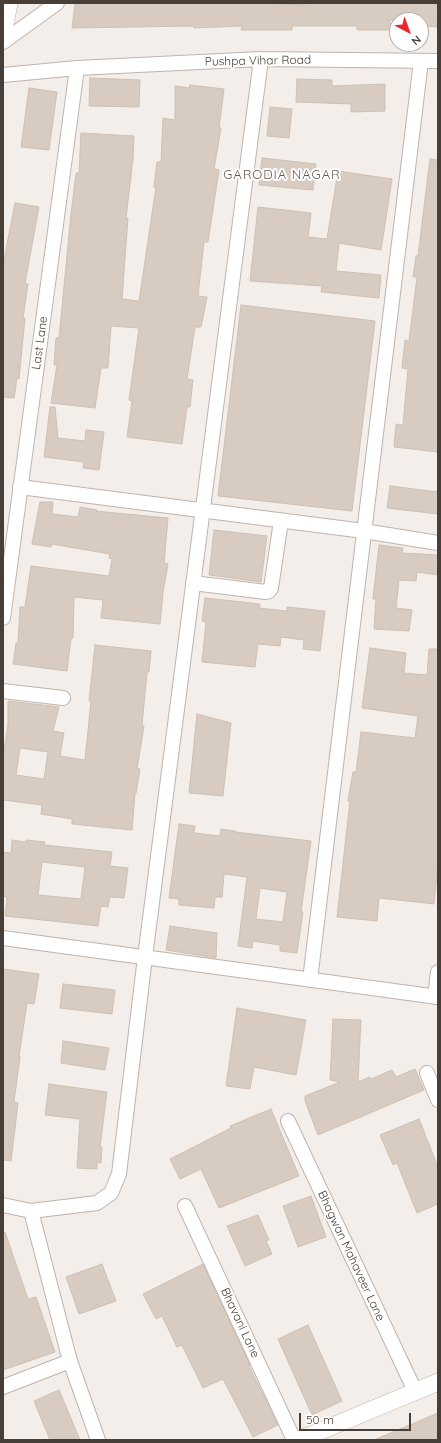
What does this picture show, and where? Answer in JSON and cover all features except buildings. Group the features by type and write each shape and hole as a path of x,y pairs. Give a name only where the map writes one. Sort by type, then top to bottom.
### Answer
{"street":[{"path":"3,35 9,3"},
{"path":"3,42 57,3"},
{"path":"3,1205 32,1211 97,1203 111,1193 119,1174 145,957 261,59"},
{"name":"Pushpa Vihar Road","path":"3,75 77,68 261,59 438,61"},
{"path":"310,980 421,60"},
{"name":"Last Lane","path":"3,618 77,68"},
{"path":"20,487 364,531 438,543"},
{"path":"193,583 266,592 269,591 271,588 281,521"},
{"path":"3,691 63,698"},
{"path":"3,938 437,997 438,972"},
{"path":"428,1073 438,1100"},
{"name":"Bhagwan Mahaveer Lane","path":"288,1121 415,1391"},
{"name":"Bhavani Lane","path":"185,1206 294,1440"},
{"path":"32,1211 70,1361 98,1440"},
{"path":"3,1387 70,1361"},
{"path":"299,1440 438,1382"}],"district":[{"name":"GARODIA NAGAR","path":"282,175"}]}
